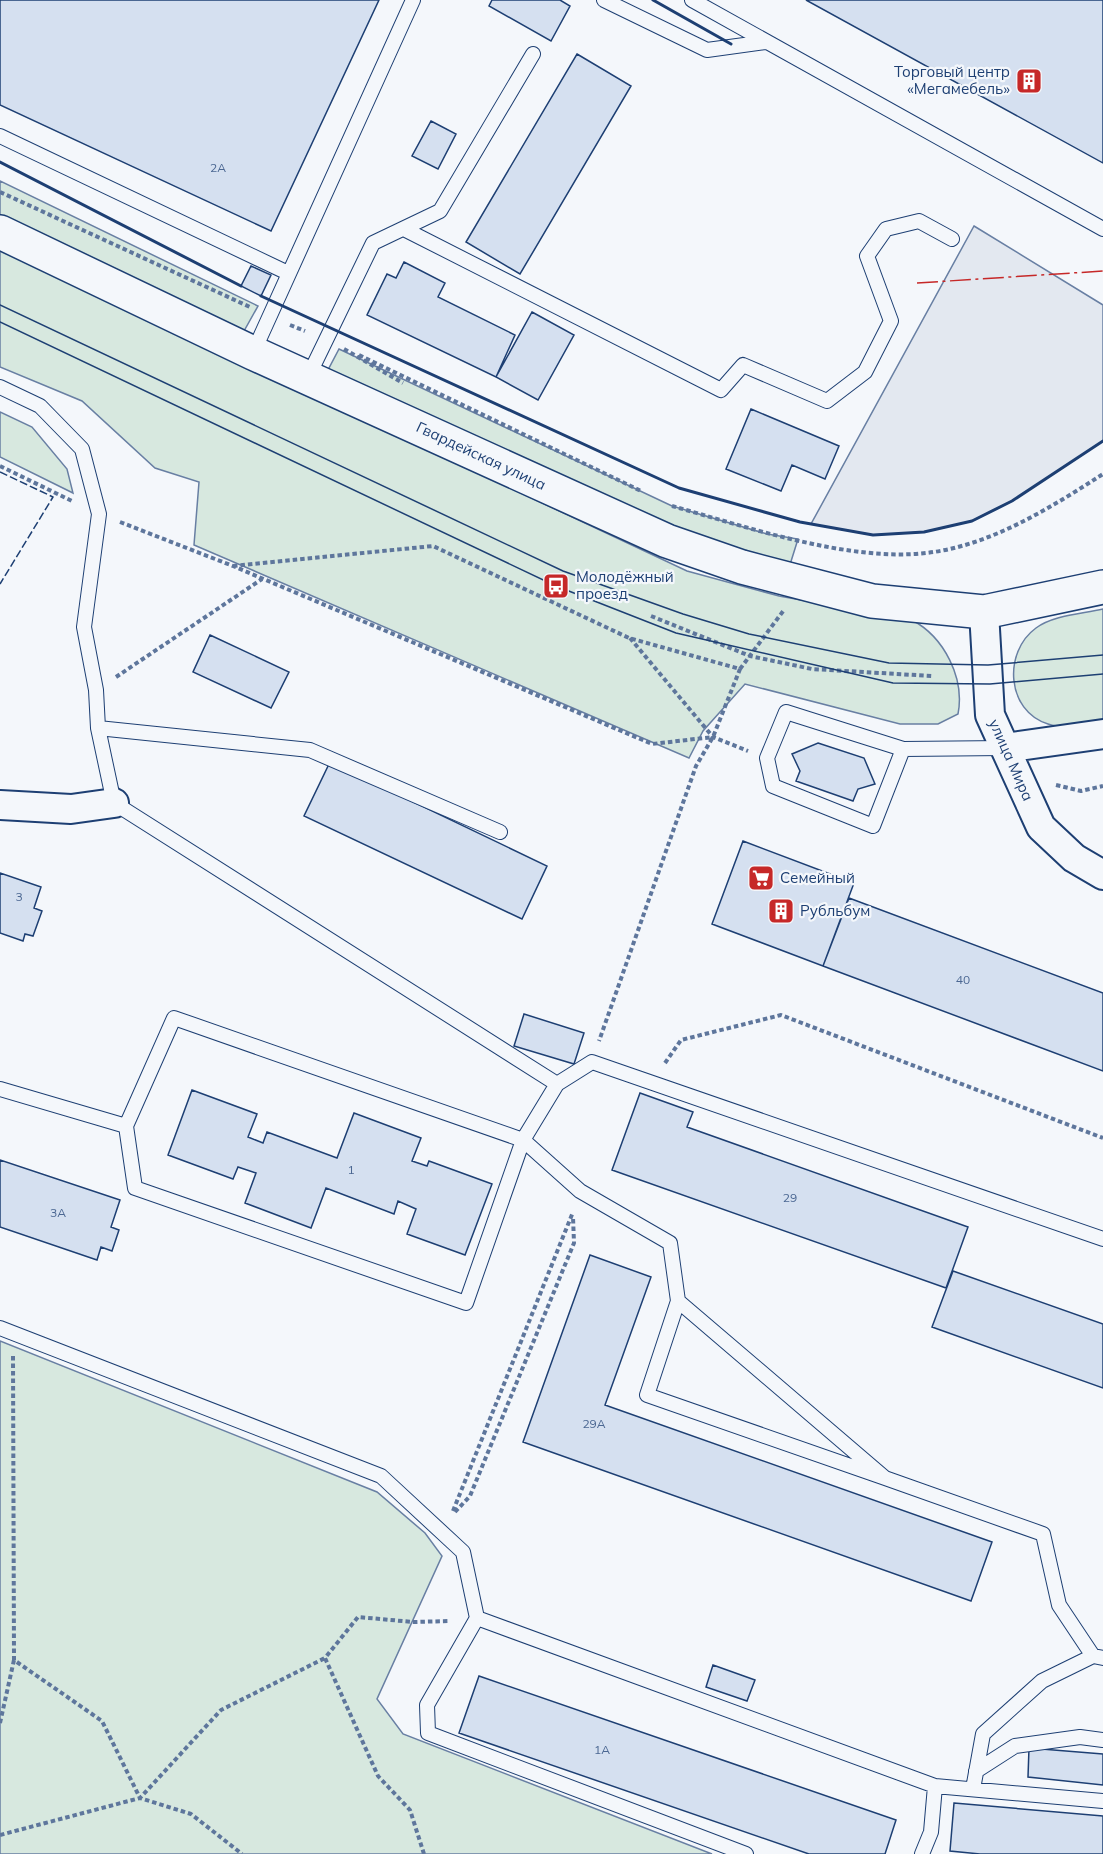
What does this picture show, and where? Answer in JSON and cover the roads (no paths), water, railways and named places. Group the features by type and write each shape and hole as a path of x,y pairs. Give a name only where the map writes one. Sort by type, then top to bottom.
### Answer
{"street":[{"name":"Гвардейская улица","path":"0,232 253,353 667,542 710,556 777,577 872,601 984,612 1097,582"},
{"name":"улица Мира","path":"984,612 990,715 1017,776 1041,827 1074,858 1103,875"},
{"path":"1005,748 1103,734"},
{"path":"0,805 71,809 114,803"}],"lane":[{"path":"253,353 413,0"},
{"path":"604,0 707,50 766,42"},
{"path":"692,0 1103,229"},
{"path":"308,377 373,243 440,212 533,54"},
{"path":"0,136 288,273"},
{"path":"404,229 721,390 743,365 827,401 865,372 891,321 867,256 886,229 919,221 952,239"},
{"path":"0,387 40,406 82,449 99,514 84,627 96,690 98,728 114,803 557,1084"},
{"path":"903,749 873,826 773,786 767,758 786,712 903,749 1005,748"},
{"path":"98,728 310,750 500,832"},
{"path":"973,1790 983,1734 1042,1681 1098,1657 1059,1605 1043,1534 647,1395 678,1301 670,1244 580,1191 523,1140 174,1018 126,1126 135,1188 466,1303 523,1140 557,1084 592,1062 1103,1239"},
{"path":"0,1089 126,1126"},
{"path":"678,1301 885,1478"},
{"path":"6,1330 381,1476 463,1552 477,1618 427,1705 428,1733 746,1854"},
{"path":"477,1618 935,1786 1103,1801"},
{"path":"976,1771 1016,1746 1080,1737 1103,1740"},
{"path":"922,1854 931,1832 935,1786"}],"tram line":[{"path":"0,305 563,571 683,614 749,634 889,663 988,665 1103,655"},
{"path":"0,322 556,586 676,633 893,683 990,684 1103,674"}],"place":[{"name":"Торговый центр «Мегамебель»","path":"1029,81"},
{"name":"Молодёжный проезд","path":"556,586"},
{"name":"Семейный","path":"761,878"},
{"name":"Рубльбум","path":"781,911"}]}
